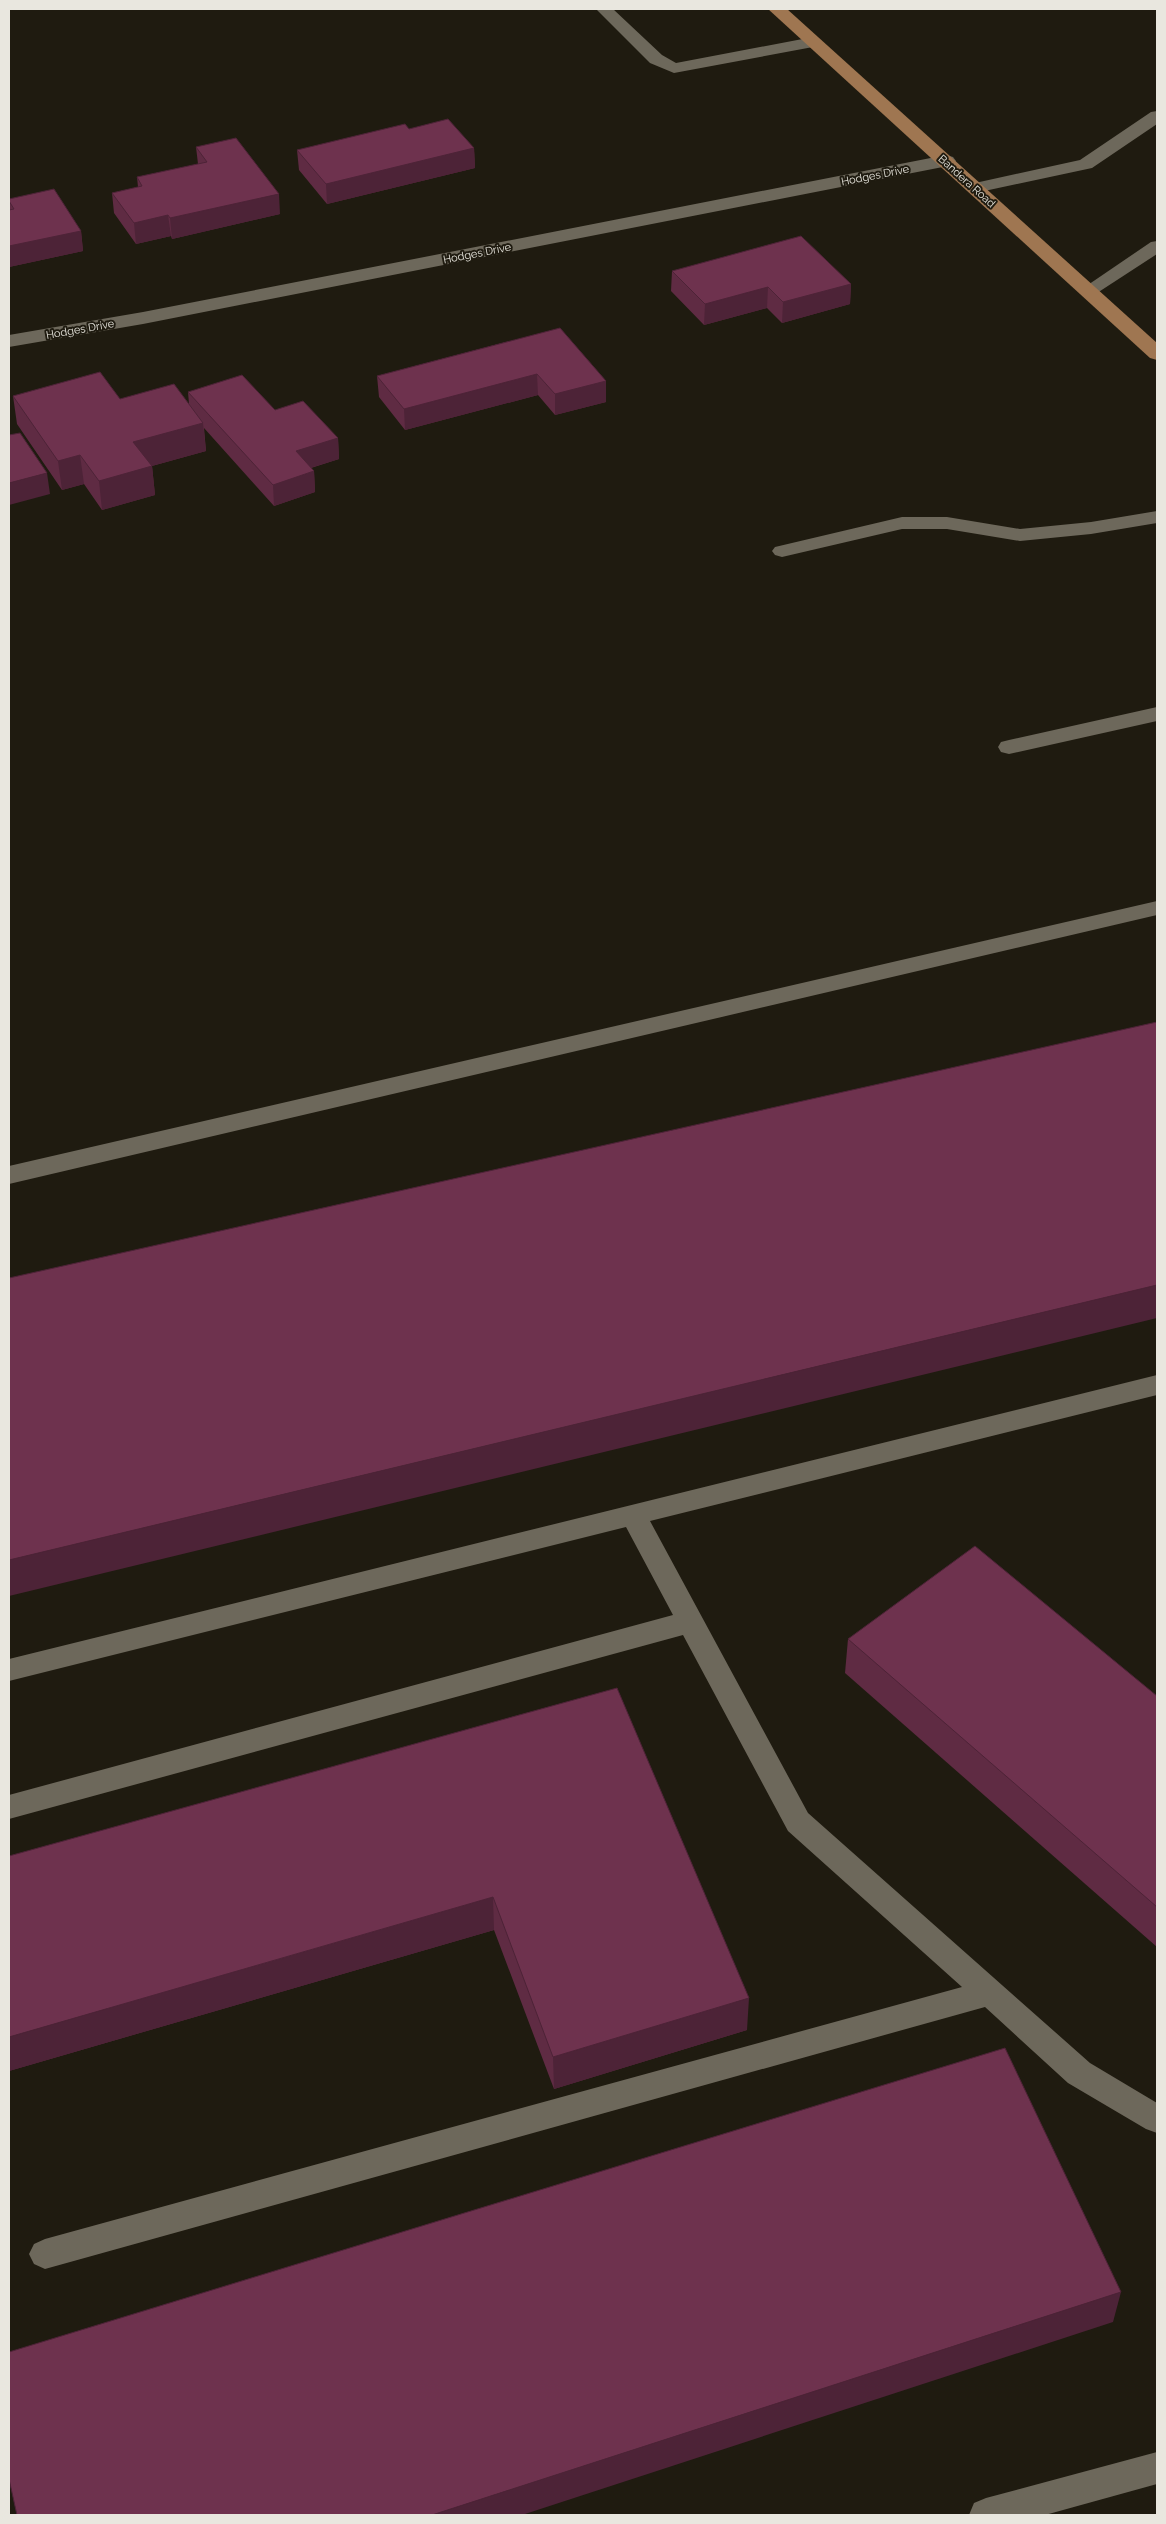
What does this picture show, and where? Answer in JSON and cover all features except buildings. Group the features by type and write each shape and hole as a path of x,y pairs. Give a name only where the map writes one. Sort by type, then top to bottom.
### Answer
{"main road":[{"name":"Bandera Road","path":"777,9 1157,354"}],"street":[{"name":"Hodges Drive","path":"9,341 172,312 946,161"}],"lane":[{"path":"604,9 656,60 674,68 814,42"},
{"path":"975,188 1086,164 1157,116"},
{"path":"1088,291 1157,246"},
{"path":"782,550 902,523 947,523 1020,535 1091,528 1157,517"},
{"path":"1009,747 1157,714"},
{"path":"9,1175 1157,908"},
{"path":"9,1670 1157,1385"},
{"path":"634,1515 798,1822 1079,2073 1157,2119"},
{"path":"9,1807 690,1622"},
{"path":"45,2254 989,1993"},
{"path":"986,2515 1157,2468"}]}
